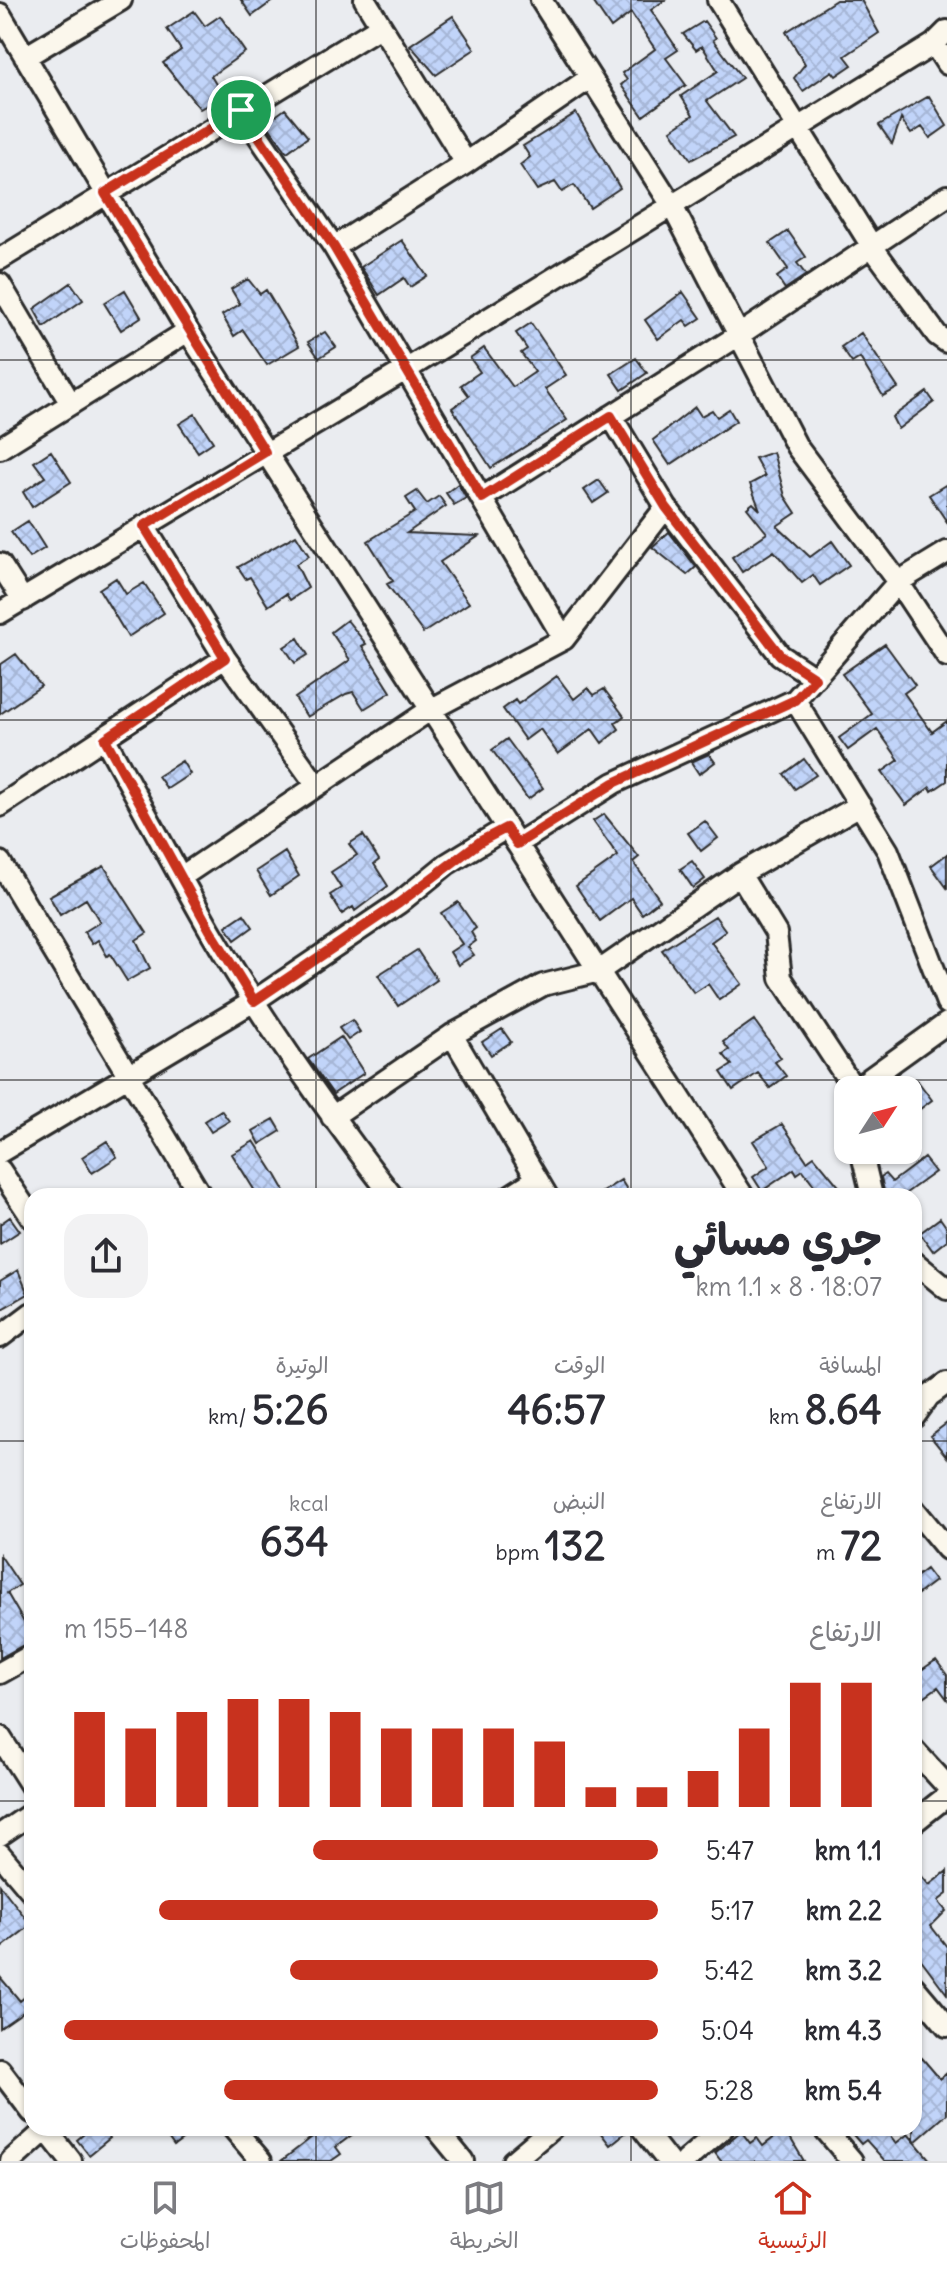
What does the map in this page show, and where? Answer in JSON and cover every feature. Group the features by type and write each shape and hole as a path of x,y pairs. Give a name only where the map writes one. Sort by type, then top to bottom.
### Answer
{"street":[{"path":"25,57 121,0"},
{"path":"365,0 466,163"},
{"path":"541,0 671,204 797,447 898,582 947,656"},
{"path":"722,2 797,129 873,248 937,335 947,342"},
{"path":"0,14 188,331 738,1188"},
{"path":"0,259 381,26"},
{"path":"0,613 407,369 941,38 947,64"},
{"path":"334,247 466,163 590,78"},
{"path":"241,110 334,247 564,639"},
{"path":"482,498 873,248 947,196"},
{"path":"0,284 71,404"},
{"path":"0,448 188,331"},
{"path":"611,416 666,507 780,655 815,678"},
{"path":"181,877 430,710 564,639 666,507"},
{"path":"144,526 225,658 317,786"},
{"path":"0,1152 254,1001 399,903 481,841 512,836 614,783 795,700 898,582 947,552"},
{"path":"0,564 23,600"},
{"path":"0,806 225,658"},
{"path":"795,700 888,851 947,1003"},
{"path":"105,739 254,1001 332,1117 386,1188"},
{"path":"332,1117 452,1035 543,985 599,971 740,874 860,805"},
{"path":"0,862 196,1188"},
{"path":"740,874 776,933 781,978 845,1076"},
{"path":"872,1076 947,1023"},
{"path":"452,1035 541,1188"},
{"path":"864,1164 870,1188"},
{"path":"0,1170 24,1206"},
{"path":"922,1270 946,1293"},
{"path":"0,1337 24,1319"},
{"path":"922,1406 929,1396 947,1383"},
{"path":"922,1519 947,1549"},
{"path":"0,1673 24,1660"},
{"path":"0,1737 24,1774"},
{"path":"922,1759 947,1786"},
{"path":"922,1816 947,1796"},
{"path":"0,1835 24,1818"},
{"path":"0,1854 24,1882"},
{"path":"922,1996 947,2026"},
{"path":"0,2070 24,2102"},
{"path":"11,2161 38,2136"},
{"path":"51,2136 71,2161"},
{"path":"240,2136 261,2161"},
{"path":"443,2136 463,2161"},
{"path":"513,2161 543,2136"},
{"path":"648,2136 668,2161"},
{"path":"685,2161 714,2136"},
{"path":"831,2136 852,2161"}],"building":[{"path":"241,0 274,0 252,16"},
{"path":"592,0 665,0 651,10 678,50 666,58 686,85 643,116 621,85 627,80 622,73 655,49 631,13 611,28"},
{"path":"836,0 861,0 879,33 845,56 852,65 836,76 832,71 803,91 794,78 805,64 786,32"},
{"path":"194,11 205,26 220,16 245,52 211,76 223,96 200,109 163,63 181,50 167,29"},
{"path":"453,16 475,49 436,75 410,45"},
{"path":"704,21 716,38 713,40 742,78 707,101 734,137 691,160 671,130 693,115 681,96 718,71 702,46 696,50 683,34"},
{"path":"929,96 947,126 930,138 922,127 911,134 901,119 892,144 879,125"},
{"path":"285,109 308,137 287,152 266,123"},
{"path":"576,113 620,188 590,208 574,185 562,192 555,182 537,190 520,165 530,157 523,146"},
{"path":"788,231 806,257 797,263 806,275 785,289 777,277 788,269 770,243"},
{"path":"402,240 427,276 410,287 404,278 379,295 361,267"},
{"path":"248,279 260,294 266,290 299,346 267,365 243,330 234,336 222,315 240,304 231,289"},
{"path":"71,283 83,300 44,327 34,309"},
{"path":"125,290 141,317 121,330 104,303"},
{"path":"683,292 701,318 689,326 684,320 658,339 645,320"},
{"path":"531,323 566,375 545,389 567,420 491,468 452,408 469,396 461,385 480,372 470,358 484,348 513,387 535,372 521,353 527,349 516,333"},
{"path":"325,332 336,347 319,358 308,342"},
{"path":"861,333 898,388 883,396 860,358 852,363 841,347"},
{"path":"636,358 647,373 622,390 611,374"},
{"path":"927,392 934,402 898,429 892,417"},
{"path":"695,407 701,416 712,410 717,417 729,409 736,421 670,465 653,440"},
{"path":"195,414 213,442 198,452 179,424"},
{"path":"51,451 71,482 32,507 23,492 45,477 34,462"},
{"path":"773,452 785,496 796,513 777,526 810,557 832,541 849,565 820,585 813,575 802,583 774,551 742,572 732,557 767,533 747,508 753,503 760,510 750,484 765,476 755,458"},
{"path":"599,480 608,493 593,503 584,490"},
{"path":"458,484 466,498 454,505 446,493"},
{"path":"947,484 947,522 929,495"},
{"path":"417,491 427,504 439,496 446,506 407,533 479,536 440,562 469,603 423,633 387,584 393,581 368,541 415,512 406,498"},
{"path":"28,521 45,548 29,558 11,532"},
{"path":"669,532 696,567 687,575 652,547"},
{"path":"296,535 309,556 296,564 308,588 290,600 286,594 268,606 250,577 246,579 238,567"},
{"path":"116,578 126,594 144,583 164,613 128,637 99,589"},
{"path":"347,620 366,644 362,646 391,692 364,709 353,692 346,694 307,717 295,698 350,660 331,632"},
{"path":"298,638 308,655 295,663 284,647"},
{"path":"885,644 915,685 904,693 932,732 947,721 947,781 932,791 930,787 906,805 882,772 899,760 877,729 848,750 839,738 872,714 842,674"},
{"path":"16,654 41,686 0,714 0,665"},
{"path":"557,676 574,699 588,688 594,695 604,689 624,716 615,723 619,729 602,743 592,729 558,754 540,729 525,740 503,709 515,700 518,704"},
{"path":"507,739 543,788 528,799 492,750"},
{"path":"709,754 715,762 699,774 691,762"},
{"path":"804,759 816,775 795,789 784,774"},
{"path":"182,761 190,774 167,789 158,776"},
{"path":"604,814 639,857 633,862 660,900 642,914 631,898 600,921 576,886 618,856 593,821"},
{"path":"705,821 718,838 701,851 688,833"},
{"path":"363,835 379,860 374,864 388,886 355,911 353,907 342,914 330,895 341,888 331,872 357,855 349,844"},
{"path":"285,852 299,876 271,895 256,871"},
{"path":"947,854 947,888 931,866"},
{"path":"692,861 705,879 693,888 680,869"},
{"path":"104,866 147,933 136,940 150,968 127,981 98,940 92,944 84,932 100,922 86,899 60,915 49,896"},
{"path":"458,902 476,928 471,932 476,941 468,947 474,955 458,965 450,952 462,944 441,913"},
{"path":"244,914 253,927 235,940 226,926"},
{"path":"715,916 726,931 711,942 742,984 719,1000 708,984 694,993 662,950"},
{"path":"417,950 437,980 398,1006 378,975"},
{"path":"352,1020 360,1032 348,1040 339,1028"},
{"path":"754,1020 781,1058 775,1062 786,1076 770,1088 758,1073 733,1090 721,1072 732,1065 723,1054 729,1050 723,1042"},
{"path":"502,1029 511,1042 491,1055 482,1042"},
{"path":"341,1037 364,1073 333,1094 308,1059"},
{"path":"922,1087 932,1100 922,1108"},
{"path":"221,1110 229,1121 211,1132 204,1121"},
{"path":"274,1119 281,1131 260,1144 253,1131"},
{"path":"782,1124 807,1161 814,1156 840,1188 816,1188 803,1170 797,1174 794,1169 766,1188 760,1188 753,1177 769,1166 753,1141"},
{"path":"107,1141 117,1157 92,1173 82,1157"},
{"path":"254,1141 283,1188 253,1188 232,1154"},
{"path":"924,1158 935,1172 913,1188 883,1188 881,1177 885,1174 892,1182 916,1164 922,1164"},
{"path":"621,1180 626,1188 608,1188"},
{"path":"10,1217 20,1231 0,1244 0,1224"},
{"path":"940,1218 947,1228 947,1240 933,1251 922,1232"},
{"path":"18,1270 24,1284 24,1296 0,1310 0,1281"},
{"path":"947,1423 947,1457 930,1436"},
{"path":"0,1555 20,1585 7,1593 24,1622 24,1644 0,1658"},
{"path":"926,1569 935,1581 922,1591 922,1572"},
{"path":"936,1660 947,1675 947,1699 938,1687 922,1698 922,1670"},
{"path":"947,1871 947,1894 938,1901 946,1911 931,1926 947,1947 947,1994 922,1961 922,1877 929,1885"},
{"path":"0,1885 24,1916 24,1930 0,1949"},
{"path":"0,1977 20,2001 24,1998 24,2013 0,2028"},
{"path":"922,2058 940,2079 947,2073 947,2114 922,2136"},
{"path":"82,2136 110,2138 89,2155 77,2140"},
{"path":"167,2136 184,2136 185,2138 174,2146"},
{"path":"314,2136 350,2136 336,2147 341,2154 331,2161 281,2161"},
{"path":"603,2136 621,2136 610,2145"},
{"path":"735,2136 745,2136 750,2143 757,2138 763,2146 776,2136 789,2136 804,2161 721,2161 715,2153"},
{"path":"854,2136 890,2136 896,2143 910,2136 914,2141 914,2136 922,2136 915,2142 931,2161 885,2161 866,2140 861,2144"}],"route":[{"path":"241,110 334,247 482,498 611,416 666,507 780,655 815,678 795,700 614,783 517,844 506,828 481,841 399,903 254,1001 210,930 105,739 225,658 144,526 265,452 105,193 241,110"}]}
